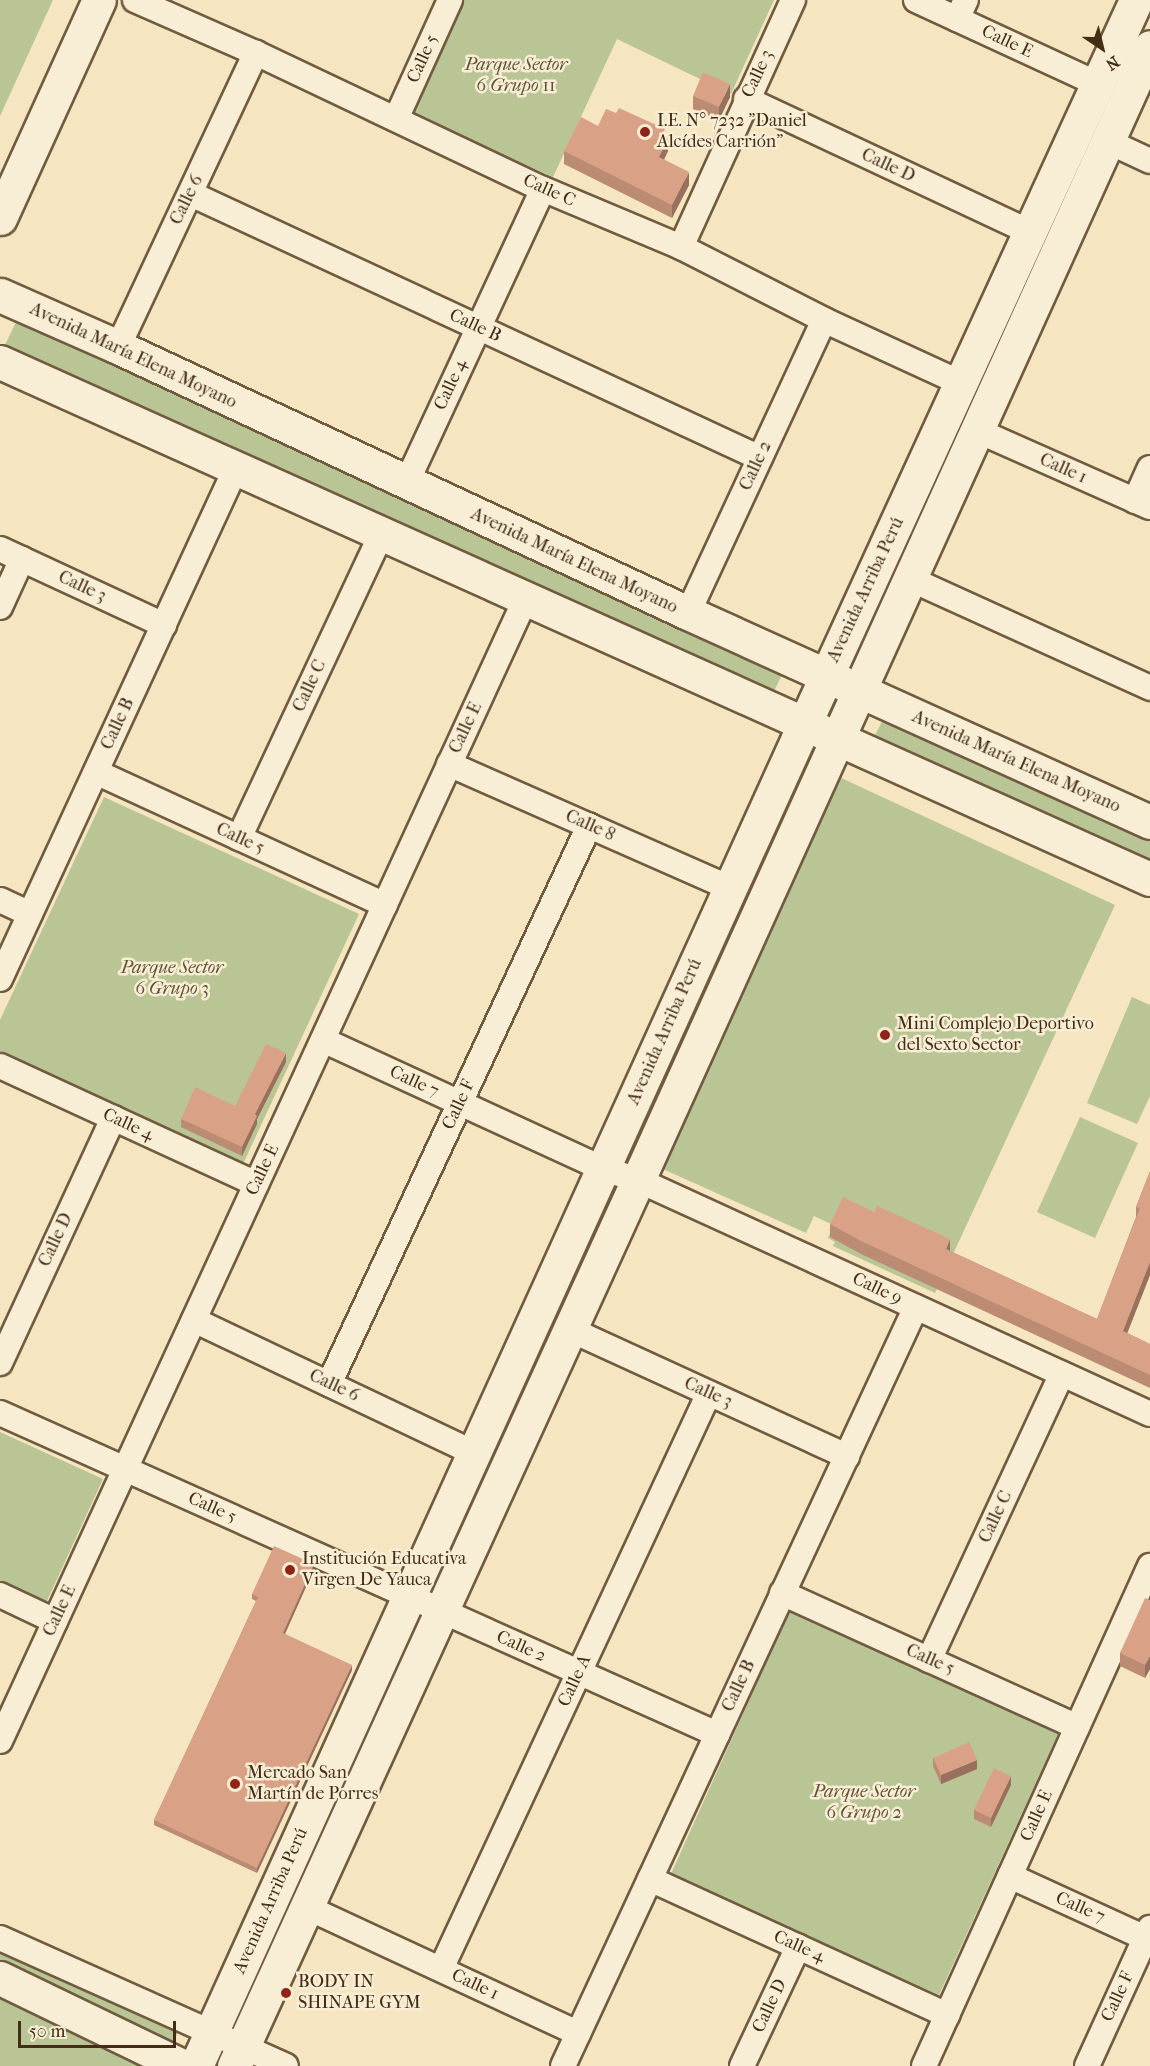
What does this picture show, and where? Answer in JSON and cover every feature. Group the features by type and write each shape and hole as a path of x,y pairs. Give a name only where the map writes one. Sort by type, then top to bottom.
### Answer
{"street":[{"path":"0,218 99,0"},
{"name":"Calle C","path":"135,0 256,53 543,189 681,247 824,320 961,383"},
{"name":"Calle 5","path":"396,119 450,0"},
{"name":"Calle 3","path":"681,247 746,99 793,0"},
{"name":"Calle E","path":"916,0 962,10 1098,84"},
{"name":"Avenida Arriba Perú","path":"238,2056 306,1907 424,1603 474,1453 804,724 1136,0"},
{"name":"Avenida Arriba Perú","path":"196,2066 424,1603 569,1329 1150,46"},
{"name":"Calle 6","path":"118,347 256,53"},
{"name":"Calle D","path":"746,99 1030,232"},
{"path":"1107,141 1150,161"},
{"name":"Calle 4","path":"406,484 543,189"},
{"name":"Calle B","path":"191,194 760,458"},
{"name":"Avenida María Elena Moyano","path":"0,295 118,347 406,484 1150,822"},
{"name":"Calle 2","path":"688,613 824,320"},
{"path":"0,362 1150,879"},
{"name":"Calle 1","path":"976,430 1142,504"},
{"name":"Calle B","path":"0,979 236,468"},
{"path":"1142,504 1150,468"},
{"name":"Calle C","path":"239,838 382,533"},
{"name":"Calle 3","path":"0,549 164,625"},
{"path":"0,607 22,559"},
{"path":"908,578 1150,688"},
{"name":"Calle E","path":"0,1741 526,598"},
{"name":"Calle 8","path":"450,764 730,888"},
{"name":"Calle 5","path":"96,772 385,905"},
{"name":"Calle F","path":"329,1384 589,826"},
{"path":"0,900 30,914"},
{"name":"Calle 7","path":"323,1040 603,1169"},
{"name":"Calle 4","path":"0,1066 256,1184"},
{"name":"Calle D","path":"0,1363 113,1118"},
{"name":"Calle 9","path":"603,1169 638,1180 1150,1414"},
{"name":"Calle B","path":"563,2066 916,1307"},
{"name":"Calle 6","path":"194,1320 474,1453"},
{"name":"Calle 3","path":"569,1329 847,1456"},
{"name":"Calle C","path":"929,1660 1062,1374"},
{"name":"Calle A","path":"441,1969 709,1393"},
{"name":"Calle 5","path":"0,1413 424,1603"},
{"name":"Calle E","path":"924,2066 1077,1727 1147,1582"},
{"name":"Calle 5","path":"782,1593 1077,1727"},
{"path":"0,1595 55,1621"},
{"name":"Calle 2","path":"424,1603 717,1734"},
{"name":"Calle 7","path":"1010,1876 1148,1935"},
{"name":"Calle 4","path":"650,1880 947,2015"},
{"name":"Calle 1","path":"306,1907 578,2033"},
{"name":"Calle F","path":"1087,2066 1148,1935"},
{"path":"0,1938 212,2032 238,2056 286,2066"},
{"name":"Calle D","path":"742,2066 798,1947"},
{"path":"0,1978 182,2066"}],"green space":[{"path":"0,0 53,0 0,116"},
{"name":"Parque Sector 6 Grupo 11","path":"459,0 774,0 731,94 617,39 553,177 406,112"},
{"path":"17,320 785,669 771,697 4,347"},
{"path":"885,716 1150,837 1150,866 872,741"},
{"name":"Mini Complejo Deportivo del Sexto Sector","path":"837,776 1115,905 935,1293 833,1246 835,1242 828,1238 833,1225 814,1216 806,1233 656,1166"},
{"name":"Parque Sector 6 Grupo 3","path":"104,797 359,914 243,1164 0,1052 0,1020"},
{"path":"1132,997 1150,1005 1150,1096 1137,1124 1087,1103"},
{"path":"1080,1117 1138,1143 1095,1238 1037,1212"},
{"path":"0,1432 103,1479 46,1603 0,1582"},
{"name":"Parque Sector 6 Grupo 2","path":"789,1612 1059,1732 939,1995 670,1876"},
{"path":"0,1948 180,2027 171,2048 0,1965"},
{"path":"0,1991 152,2066 0,2066"}],"building":[{"path":"703,72 730,84 719,107 693,96"},
{"path":"619,108 665,129 662,136 668,138 659,157 689,172 672,205 564,151 581,117 598,126 606,109 616,113"},
{"path":"266,1044 286,1053 255,1114 257,1116 242,1147 181,1119 195,1087 235,1106"},
{"path":"1150,1171 1150,1262 1123,1331 1150,1344 1150,1375 861,1241 830,1224 843,1197 874,1212 877,1206 950,1239 946,1249 1097,1319 1140,1208 1136,1207"},
{"name":"Mercado San Martín de Porres","path":"274,1546 314,1564 283,1633 352,1665 257,1868 154,1820 258,1597 252,1594"},
{"path":"1145,1598 1150,1600 1150,1656 1145,1665 1120,1653"},
{"path":"969,1742 977,1760 941,1775 933,1758"},
{"path":"994,1768 1011,1776 991,1818 974,1810"}],"place":[{"name":"I.E. N° 7232 \"Daniel Alcídes Carrión\"","path":"645,132"},
{"name":"Mini Complejo Deportivo del Sexto Sector","path":"885,1035"},
{"name":"Institución Educativa Virgen De Yauca","path":"290,1570"},
{"name":"Mercado San Martín de Porres","path":"235,1784"},
{"name":"BODY IN SHINAPE GYM","path":"286,1993"}]}
